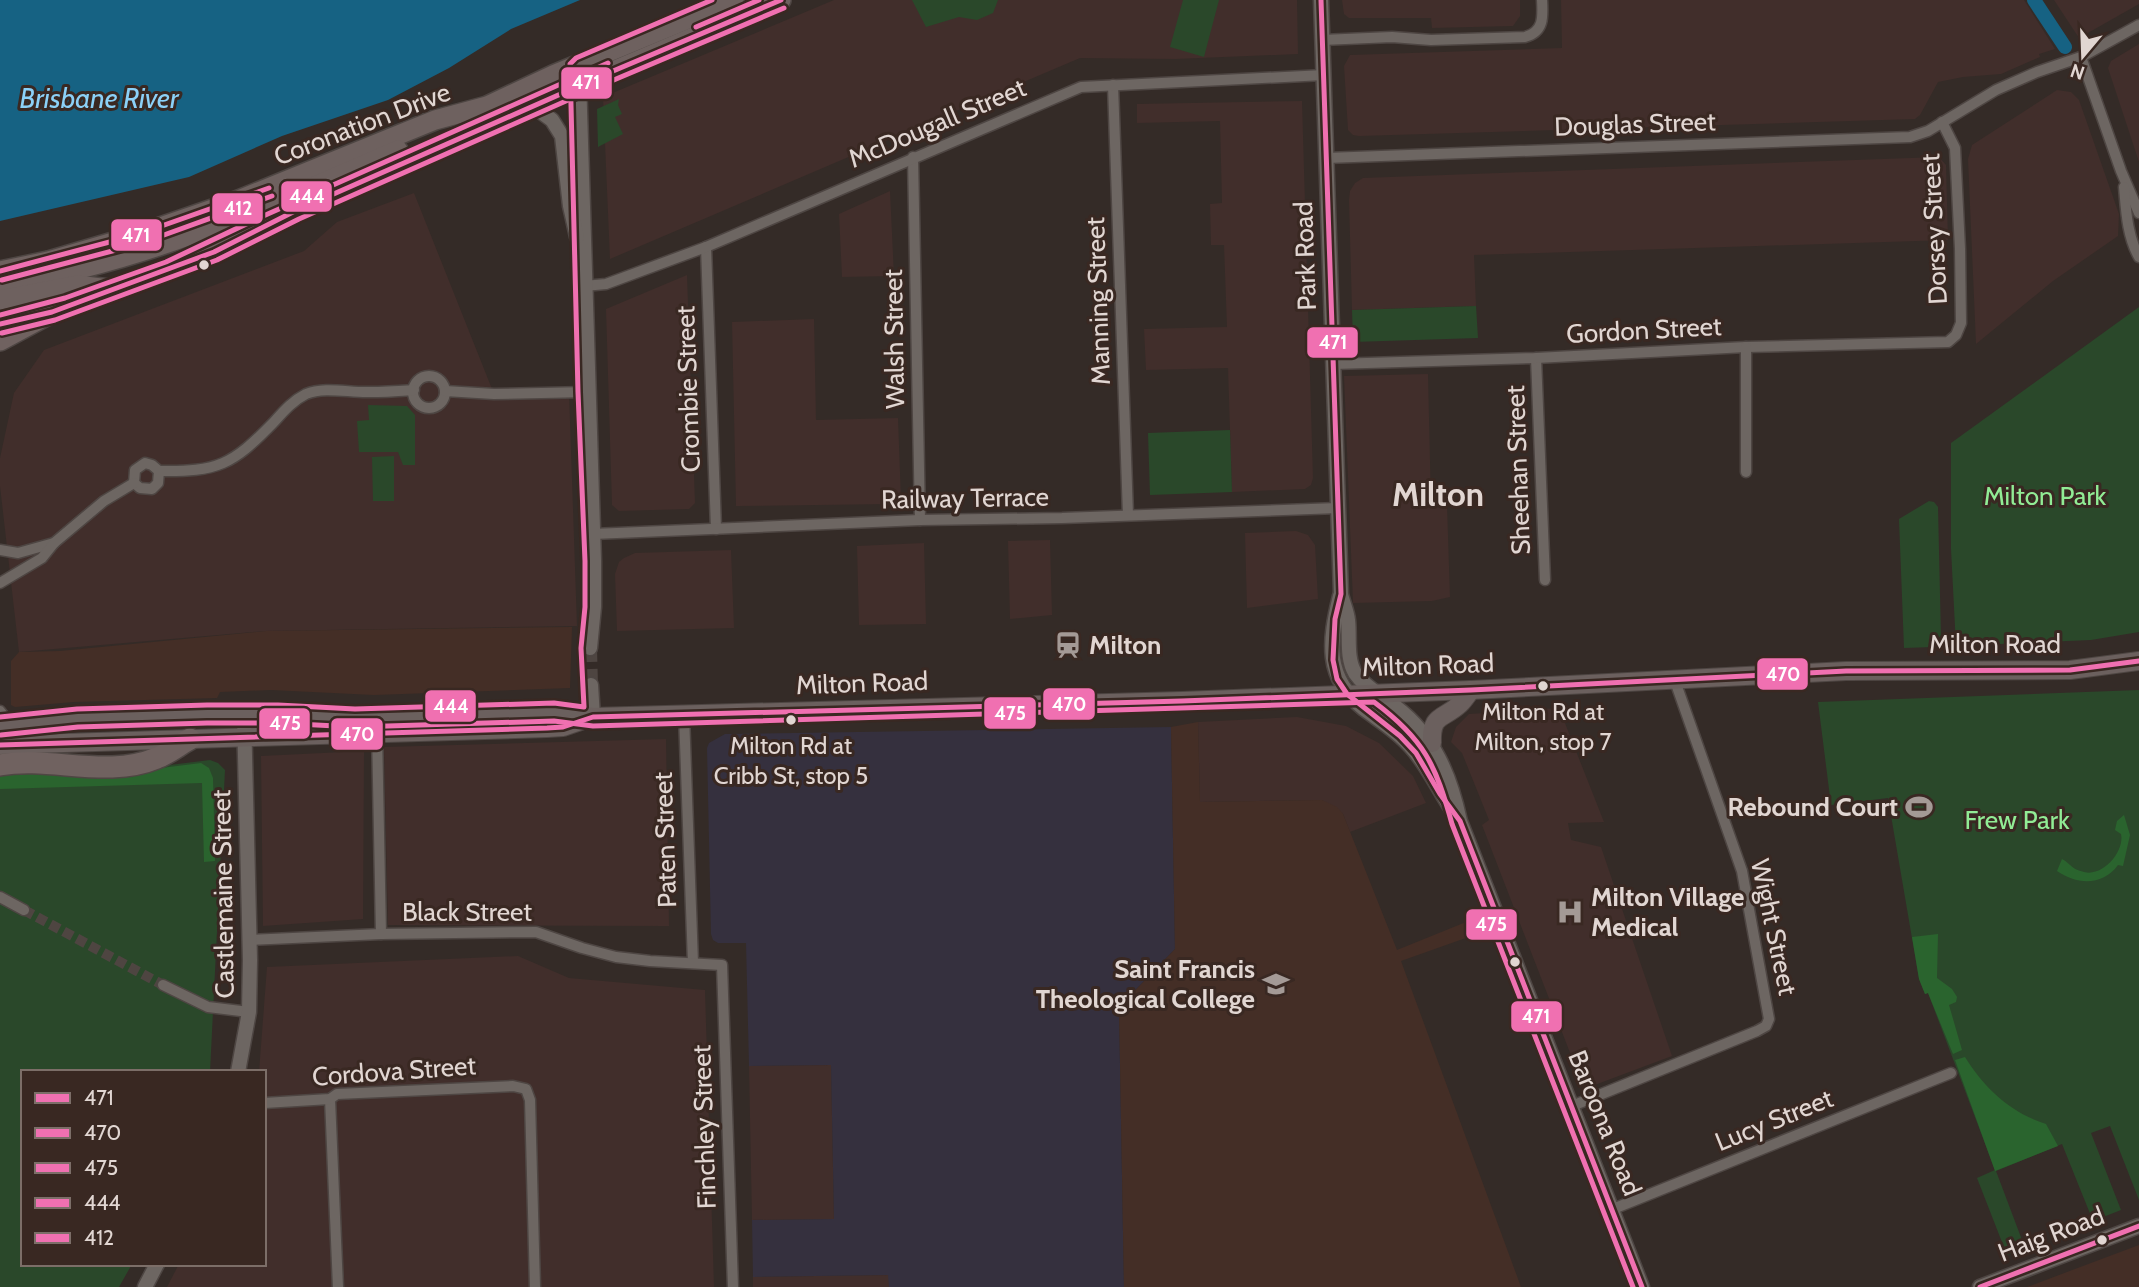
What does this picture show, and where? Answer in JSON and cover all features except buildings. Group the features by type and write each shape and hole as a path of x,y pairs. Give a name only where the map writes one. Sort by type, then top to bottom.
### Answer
{"highway":[{"name":"Coronation Drive","path":"0,324 52,312 214,252 265,225 533,106 579,76 734,0"},
{"name":"Coronation Drive","path":"0,271 140,234 236,201 435,121 579,76 782,0"},
{"path":"0,285 85,268 153,249 272,204 443,131 487,106"},
{"path":"0,299 77,285 114,290"},
{"path":"0,340 52,312"},
{"path":"0,765 131,764 156,758 190,739"}],"main road":[{"name":"Milton Road","path":"6,726 77,718 244,715 377,726 563,727 593,717 1471,690 1846,671 2070,670 2139,661"},
{"path":"1432,743 1432,731 1438,718 1461,703 1471,690"},
{"name":"Milton Road","path":"0,745 245,738 377,726"}],"street":[{"name":"Park Road","path":"1321,0 1341,594 1348,617 1352,665 1360,679 1377,693"},
{"path":"1322,40 1525,37 1540,29 1542,0"},
{"name":"Douglas Street","path":"1326,158 1904,137 1928,131 2018,80 2081,57 2139,25"},
{"path":"2081,57 2123,177 2139,213"},
{"name":"McDougall Street","path":"584,286 606,284 706,247 1081,87 1324,75"},
{"path":"579,76 593,534 594,607 590,648"},
{"name":"Manning Street","path":"1113,85 1128,515"},
{"path":"533,106 552,120 562,136 570,206 583,262"},
{"name":"Dorsey Street","path":"1942,122 1951,137 1956,155 1961,316 1956,335"},
{"name":"Walsh Street","path":"913,157 920,520"},
{"path":"2123,177 2127,219 2139,257"},
{"name":"Crombie Street","path":"706,247 716,529"},
{"name":"Gordon Street","path":"1333,365 1746,347 1942,343 1956,335"},
{"path":"1746,347 1746,472"},
{"name":"Sheehan Street","path":"1536,358 1545,580"},
{"path":"429,376 442,382 445,391 440,404 430,408 419,404 414,390 418,381 429,376"},
{"path":"159,471 158,483 152,489 144,490 134,483 133,473 139,466 152,465 159,471 184,471 216,466 234,459 296,400 308,393 328,390 369,393 414,390"},
{"path":"445,391 494,394 587,392"},
{"path":"0,583 42,558 54,543 104,501 134,483"},
{"name":"Railway Terrace","path":"593,534 920,520 1338,508"},
{"path":"0,550 18,553 54,543"},
{"name":"Park Road","path":"1341,594 1335,619 1333,660 1337,680 1347,694"},
{"name":"Wight Street","path":"1573,1105 1759,1030 1766,1026 1769,1019 1742,871 1675,681"},
{"path":"591,685 593,717"},
{"name":"Baroona Road","path":"1377,693 1407,716 1432,743 1453,790 1460,821 1642,1287"},
{"name":"Baroona Road","path":"1347,694 1400,736 1416,753 1440,794 1460,821"},
{"path":"0,711 6,726"},
{"name":"Castlemaine Street","path":"238,1070 249,1012 250,940 244,715"},
{"name":"Paten Street","path":"684,715 693,963"},
{"path":"377,726 381,934"},
{"path":"0,897 24,910"},
{"name":"Black Street","path":"250,940 381,934 536,932 616,957 722,965"},
{"name":"Finchley Street","path":"722,965 733,1287"},
{"path":"163,985 208,1007 249,1012"},
{"name":"Lucy Street","path":"1613,1209 1951,1073"},
{"name":"Cordova Street","path":"266,1102 330,1099 338,1094 513,1086 526,1089 530,1100 535,1287"},
{"path":"330,1099 338,1287"},
{"name":"Haig Road","path":"1980,1287 2139,1226"},
{"path":"145,1287 156,1266"}],"shaded area":[{"path":"834,0 1297,0 1298,54 1175,59 1080,58 610,259 603,97"},
{"path":"1342,0 1520,0 1520,16 1513,26 1432,28 1431,18 1349,18 1344,14"},
{"path":"1561,0 2024,0 2055,49 2039,54 2040,57 2001,74 1938,82 1920,115 1915,119 1359,136 1348,130 1344,66 1350,55 1562,48"},
{"path":"2054,0 2139,0 2139,4 2079,38"},
{"path":"2139,44 2139,162 2108,68 2111,61"},
{"path":"2057,90 2071,92 2079,100 2119,214 2118,236 2053,281 1976,344 1968,159 1972,145"},
{"path":"1302,101 1313,478 1311,485 1305,489 1232,492 1228,368 1146,370 1144,329 1227,327 1224,245 1211,245 1210,204 1222,203 1220,121 1137,123 1137,104"},
{"path":"1939,157 1946,165 1948,240 1474,255 1476,306 1352,310 1349,200 1355,183 1363,178"},
{"path":"890,191 894,276 842,277 839,214"},
{"path":"414,193 494,394 569,392 577,626 266,631 19,652 0,486 0,458 14,393 44,350 304,251 337,222"},
{"path":"687,275 695,503 689,509 619,511 612,505 606,309"},
{"path":"814,319 816,420 898,418 901,500 891,504 736,506 732,322"},
{"path":"1428,374 1431,504 1447,505 1450,597 1432,601 1353,603 1344,376"},
{"path":"1296,531 1308,535 1315,545 1318,599 1247,608 1245,533"},
{"path":"1050,540 1052,615 1010,619 1008,541"},
{"path":"924,543 926,624 859,625 857,546"},
{"path":"731,550 734,628 617,631 615,574 619,562 624,558 635,553"},
{"path":"572,627 570,688 374,695 271,690 220,692 217,698 74,702 15,707 11,705 11,661 19,652 60,651 266,631"},
{"path":"1559,708 1604,822 1568,823 1571,840 1601,847 1672,1056 1584,1089 1482,825 1489,820 1462,753 1451,742 1456,727 1469,714"},
{"path":"1297,717 1346,726 1379,743 1413,776 1426,803 1350,832 1343,814 1322,800 1200,802 1198,722"},
{"name":"Saint Francis Theological College","path":"1198,722 1200,802 1322,800 1337,807 1343,814 1397,950 1471,920 1477,934 1401,961 1521,1287 1124,1287 1119,1007 1175,949 1171,727"},
{"path":"1171,727 1175,949 1119,1007 1124,1287 889,1287 888,1275 753,1277 752,1220 834,1219 831,1065 749,1066 746,943 718,943 713,940 711,934 709,743 725,734"},
{"path":"666,739 669,926 388,925 384,747"},
{"path":"364,751 363,919 263,926 261,756"},
{"path":"518,956 569,978 705,990 714,1287 167,1287 178,1266 266,1266 266,1070 259,1070 267,967"},
{"path":"831,1065 834,1219 752,1220 749,1066"},
{"path":"2139,1245 2139,1287 2027,1287"},
{"path":"889,1275 889,1287 753,1287 753,1277"}],"green space":[{"path":"912,0 998,0 993,13 977,20 959,17 926,27"},
{"path":"1183,0 1219,0 1204,57 1170,47"},
{"path":"619,99 618,105 622,114 615,117 623,134 598,147 597,109"},
{"path":"1476,306 1478,338 1353,342 1352,310"},
{"name":"Milton Park","path":"2139,307 2139,632 2091,640 1956,646 1951,549 1951,443"},
{"path":"368,405 407,406 415,415 415,465 403,465 398,452 359,452 357,421 369,420"},
{"path":"1230,430 1232,492 1150,495 1148,433"},
{"path":"394,456 394,501 373,501 372,457"},
{"path":"1929,501 1938,507 1941,638 1937,646 1904,648 1899,519"},
{"name":"Frew Park","path":"2139,690 2139,1200 2110,1126 2091,1133 2121,1210 2093,1221 2062,1144 1996,1171 2025,1248 2007,1255 1977,1178 1995,1170 1928,993 1925,994 1919,979 1888,798 1831,805 1818,702"},
{"path":"210,760 225,770 210,1070 21,1070 21,1266 131,1266 119,1287 0,1287 0,771 137,769"},
{"path":"201,763 209,768 213,778 215,861 204,862 202,783 0,789 0,773 121,773"},
{"path":"2124,815 2130,835 2123,866 2118,865 2105,877 2089,881 2073,879 2057,871 2062,859 2084,872 2098,871 2105,867 2120,848 2121,834 2115,830 2117,821"},
{"path":"1938,934 1937,978 1952,989 1957,997 1956,1002 1949,1005 1962,1050 1953,1054 1928,993 1925,994 1919,979 1912,937"},
{"path":"1965,1057 1981,1079 2000,1098 2021,1113 2046,1124 2058,1146 1995,1171 1955,1060"}],"water":[{"name":"Brisbane River","path":"0,0 580,0 511,29 449,68 388,100 282,136 189,177 0,221"}],"waterway":[{"path":"2034,0 2065,47"}],"tunnel":[{"path":"590,648 591,685"},
{"path":"24,910 163,985"}],"transit line":[{"name":"444","path":"0,717 77,709 207,705 355,709 554,703 584,707 581,648 585,607 585,561 570,64 576,58 712,0"},
{"name":"444","path":"696,27 759,0"},
{"name":"471","path":"0,324 52,312 214,252 295,211 781,0"},
{"name":"471","path":"1321,0 1341,594 1335,619 1333,660 1337,679 1347,694 1400,736 1416,753 1440,794 1460,821 1642,1287"},
{"name":"412","path":"2,333 55,320 217,260 299,219 784,8"},
{"name":"444","path":"0,315 65,298 166,262 608,63"},
{"name":"471","path":"0,271 136,235 269,188"},
{"name":"412","path":"2,280 139,244 272,196"},
{"name":"470","path":"0,745 547,728 563,727 593,717 1182,701 1846,671 2070,670 2139,661"},
{"name":"475","path":"1,735 78,727 207,723 355,727 554,721 593,726 1374,702 1405,728 1426,755 1433,769 1633,1287"},
{"name":"471","path":"1980,1287 2139,1226"}],"place":[{"name":"Milton","path":"1068,645"},
{"name":"Milton Rd at Milton, stop 7","path":"1543,686"},
{"name":"Milton Rd at Cribb St, stop 5","path":"791,720"},
{"name":"Rebound Court","path":"1919,807"},
{"name":"Milton Village Medical","path":"1570,912"},
{"name":"Saint Francis Theological College","path":"1276,984"}],"district":[{"name":"Milton","path":"1438,494"}]}
